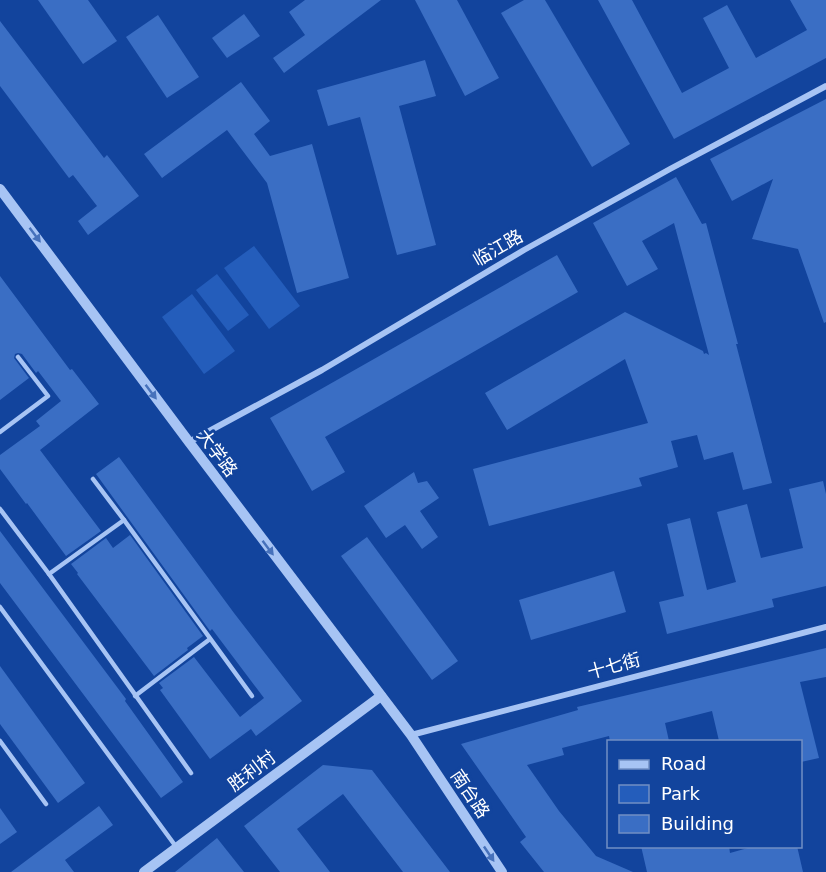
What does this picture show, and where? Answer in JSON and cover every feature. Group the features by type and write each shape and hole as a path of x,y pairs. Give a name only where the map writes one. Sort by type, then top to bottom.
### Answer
{"street":[{"name":"临江路","path":"189,442 322,370 524,250 669,169 826,86"},
{"name":"大学路","path":"0,189 411,735"},
{"name":"十七街","path":"411,735 826,627"},
{"name":"胜利村","path":"144,872 381,696"},
{"name":"南台路","path":"411,735 502,872"}],"lane":[{"path":"0,432 48,396 18,357"},
{"path":"93,479 252,696"},
{"path":"0,509 191,773"},
{"path":"49,574 124,520"},
{"path":"0,607 177,848"},
{"path":"135,696 210,639"},
{"path":"0,741 46,804"}],"green space":[{"path":"254,246 300,306 269,329 224,268"},
{"path":"217,274 249,315 228,331 196,290"},
{"path":"192,294 235,351 204,374 162,317"}],"building":[{"path":"38,0 88,0 117,41 83,64"},
{"path":"305,0 381,0 284,73 273,58 305,35 289,12"},
{"path":"415,0 457,0 499,78 465,96"},
{"path":"524,0 545,0 630,144 592,167 501,13"},
{"path":"598,0 632,0 682,93 729,68 703,18 727,5 756,58 807,30 790,0 826,0 826,58 674,139"},
{"path":"244,14 260,36 227,58 212,38"},
{"path":"158,15 199,77 167,98 126,37"},
{"path":"0,21 104,158 107,155 139,196 88,235 78,221 97,206 73,175 69,178 0,86"},
{"path":"425,60 436,96 399,106 436,245 397,255 360,117 328,126 317,90"},
{"path":"241,82 270,121 254,134 270,156 312,144 349,278 297,293 267,183 227,130 162,178 144,154"},
{"path":"826,99 826,322 824,323 798,249 752,239 773,179 732,201 710,159"},
{"path":"676,177 702,224 706,223 772,483 743,490 733,452 704,460 697,435 671,441 678,467 639,478 642,486 489,526 473,469 648,423 625,359 507,430 485,393 625,312 709,355 674,223 642,241 658,269 627,286 593,223"},
{"path":"557,255 578,292 325,437 345,472 312,491 270,418"},
{"path":"0,276 70,370 72,369 99,404 40,450 101,531 66,556 0,469 0,455 40,426 36,421 61,401 38,371 36,373 22,354 18,353 14,358 29,378 0,400"},
{"path":"119,457 302,701 256,736 251,729 210,759 160,690 163,688 159,683 194,657 240,717 264,698 212,629 210,631 96,474"},
{"path":"414,472 418,483 427,481 439,498 420,511 438,537 422,549 405,525 386,538 364,506"},
{"path":"823,481 826,494 826,586 772,599 774,607 667,634 659,602 684,596 667,524 690,518 707,590 736,582 717,512 747,504 761,558 803,548 789,489"},
{"path":"0,531 126,699 125,701 183,782 161,798 0,583"},
{"path":"130,535 203,636 154,676 71,564 106,538 113,548"},
{"path":"367,537 458,661 432,680 341,556"},
{"path":"614,571 626,612 531,640 519,600"},
{"path":"826,648 826,677 800,682 819,758 802,762 802,740 719,740 712,711 665,723 669,740 610,740 609,736 562,748 564,755 527,765 559,811 596,856 633,872 544,872 520,842 526,837 461,744 578,710 577,707"},
{"path":"0,666 85,783 58,803 0,724"},
{"path":"323,765 372,770 450,872 403,872 343,794 297,829 330,872 280,872 244,826"},
{"path":"99,806 113,825 65,860 74,872 11,872"},
{"path":"0,808 17,832 0,844"},
{"path":"217,838 244,872 175,872"},
{"path":"641,848 729,848 730,853 748,848 797,848 803,872 647,872"}]}
